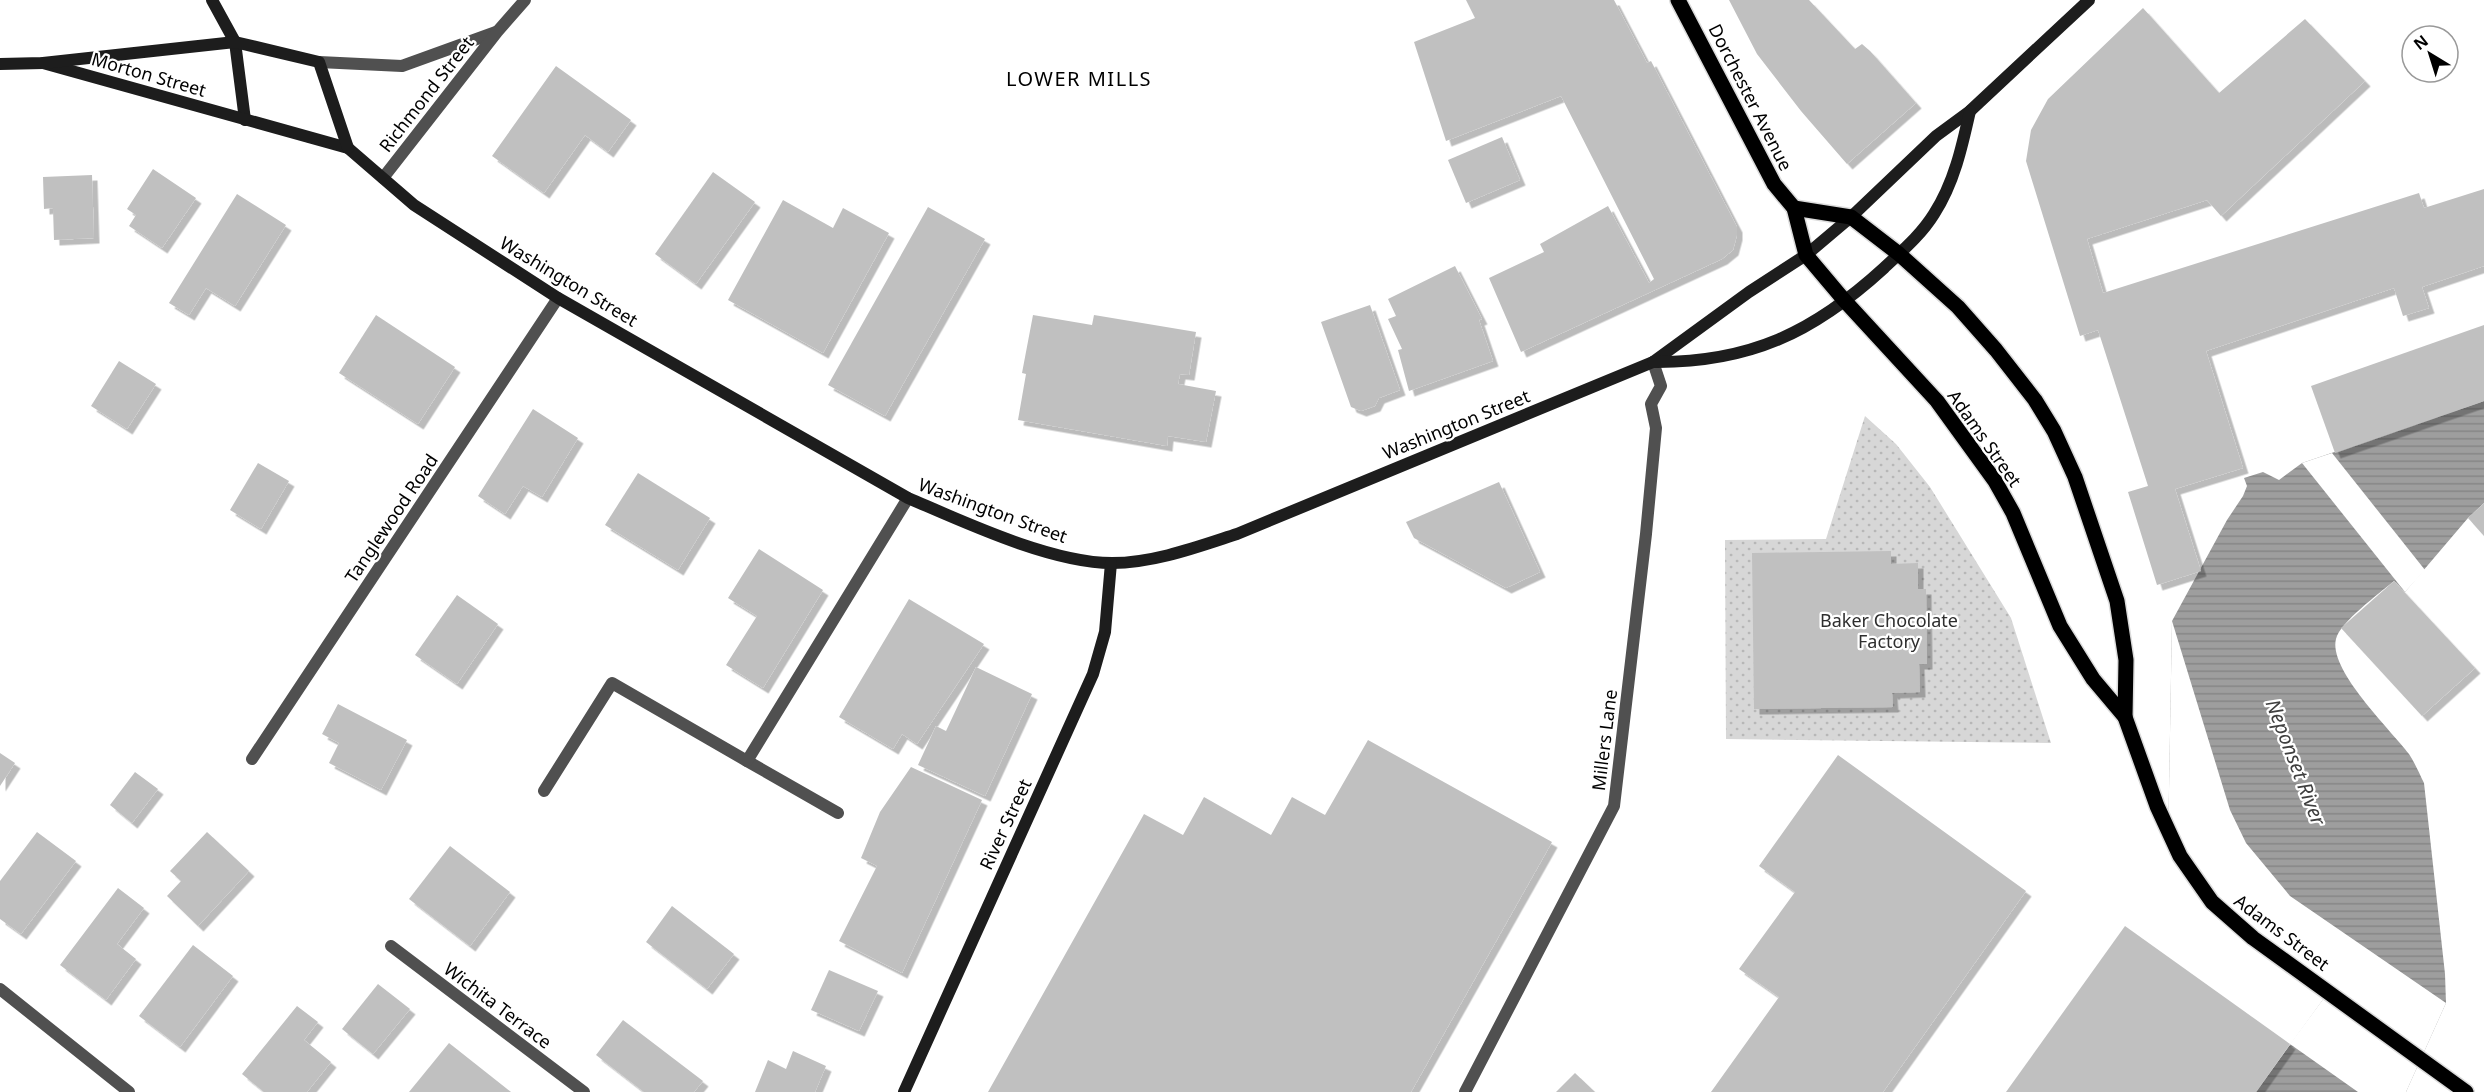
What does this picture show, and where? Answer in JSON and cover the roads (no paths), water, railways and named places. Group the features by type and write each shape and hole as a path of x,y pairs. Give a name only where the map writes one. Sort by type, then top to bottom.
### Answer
{"main road":[{"path":"212,0 235,42 245,120"},
{"name":"Dorchester Avenue","path":"1678,0 1774,184 1794,208 1806,255"},
{"path":"1806,255 1851,217 1936,136 1970,111 2089,0"},
{"path":"235,42 319,62 348,148"},
{"name":"Morton Street","path":"0,64 43,63 235,42"},
{"name":"Morton Street","path":"43,63 245,120"},
{"path":"1899,254 1929,221 1949,188 1970,111"},
{"name":"Washington Street","path":"245,120 348,148 414,205 558,298 908,498 959,520 1041,550 1111,563 1164,554 1237,534 1653,362 1749,292 1806,255"},
{"path":"1794,208 1851,217"},
{"name":"Adams Street","path":"1851,217 1941,290 1996,350 2035,400 2065,452 2084,500 2118,601 2125,651 2126,717 2168,832 2190,872 2223,914 2253,938 2466,1092"},
{"name":"Washington Street","path":"1653,362 1692,361 1760,348 1800,330 1844,300 1899,254"},
{"name":"Adams Street","path":"1806,255 1937,401 1978,454 2013,513 2060,626 2093,679 2126,717"},
{"name":"River Street","path":"904,1092 1093,674 1105,632 1111,563"}],"street":[{"name":"Richmond Street","path":"383,178 497,32 525,0"},
{"name":"Richmond Street","path":"319,62 402,66 497,32"},
{"name":"Tanglewood Road","path":"252,759 558,298"},
{"name":"Millers Lane","path":"1465,1092 1614,806 1654,452 1656,428 1651,404 1661,386 1653,362"},
{"path":"747,761 908,498"},
{"path":"544,791 612,683 838,813"},
{"name":"Wichita Terrace","path":"391,946 584,1092"},
{"path":"0,989 129,1092"}],"water":[{"name":"Neponset River","path":"2484,401 2484,503 2468,518 2405,592 2394,581 2352,616 2336,639 2336,652 2351,683 2409,754 2424,783 2445,974 2446,1003 2406,1092 2256,1092 2327,994 2168,846 2172,621 2227,520 2243,496 2247,486 2244,478 2263,472 2279,480 2302,463"}],"district":[{"name":"LOWER MILLS","path":"1079,78"}],"park label":[{"name":"Baker Chocolate Factory","path":"1889,630"}]}
